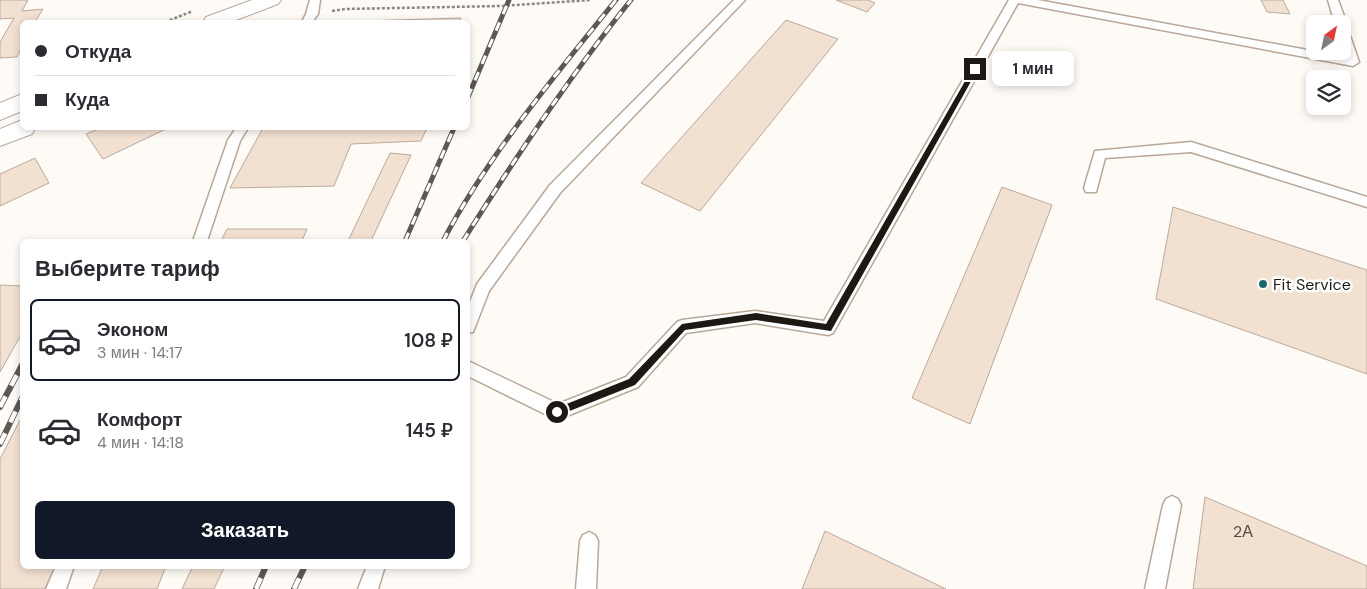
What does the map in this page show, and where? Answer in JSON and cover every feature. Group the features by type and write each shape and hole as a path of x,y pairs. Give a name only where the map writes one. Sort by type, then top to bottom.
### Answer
{"main road":[{"path":"218,20 271,0"},
{"path":"249,20 286,0"},
{"path":"0,112 20,103"},
{"path":"0,138 20,130"}],"lane":[{"path":"310,18 315,0"},
{"path":"470,321 482,288 554,189 740,0"},
{"path":"470,369 557,412 632,382 682,327 756,317 828,328 1014,0"},
{"path":"1020,0 1306,53"},
{"path":"1333,0 1338,15"},
{"path":"1342,60 1353,62 1351,56"},
{"path":"201,239 234,140 241,130"},
{"path":"1091,188 1100,154 1191,147 1367,202"},
{"path":"1155,589 1172,505"},
{"path":"586,589 589,541"},
{"path":"56,589 64,569"},
{"path":"368,589 375,569"}],"path":[{"path":"310,18 344,9 501,6 591,0"}],"building":[{"path":"0,0 28,0 22,11 43,9 36,20 20,20 20,50 17,57 0,58 0,42 14,18 0,19"},
{"path":"836,0 868,0 875,3 867,12"},
{"path":"1261,0 1283,0 1290,14 1267,12"},
{"path":"461,18 460,20 394,20"},
{"path":"786,20 838,39 700,211 641,183"},
{"path":"96,130 164,130 103,159 86,134"},
{"path":"262,130 426,130 421,141 351,144 334,186 230,188"},
{"path":"390,153 411,155 372,239 349,239"},
{"path":"35,158 49,183 0,206 0,174"},
{"path":"1002,187 1052,205 970,424 912,398"},
{"name":"Fit Service","path":"1173,207 1367,270 1367,374 1156,299"},
{"path":"227,229 307,229 303,239 222,239"},
{"path":"0,285 20,286 20,337 0,372"},
{"path":"20,420 20,569 54,569 45,589 0,589 0,459"},
{"path":"1205,497 1367,566 1367,589 1193,589"},
{"path":"825,531 946,589 802,589"},
{"path":"102,569 165,569 157,589 93,589"},
{"path":"192,569 224,569 214,589 182,589"}],"railway":[{"path":"470,92 509,0"},
{"path":"444,239 481,177 502,147 546,87 616,0"},
{"path":"464,239 543,118 631,0"},
{"path":"406,239 453,130"},
{"path":"0,407 20,369"},
{"path":"0,444 20,402"},
{"path":"256,589 265,569"},
{"path":"294,589 304,569"}],"place":[{"name":"Fit Service","path":"1263,284"}],"route":[{"path":"557,412 632,382 682,327 756,317 828,328 975,69"}]}
